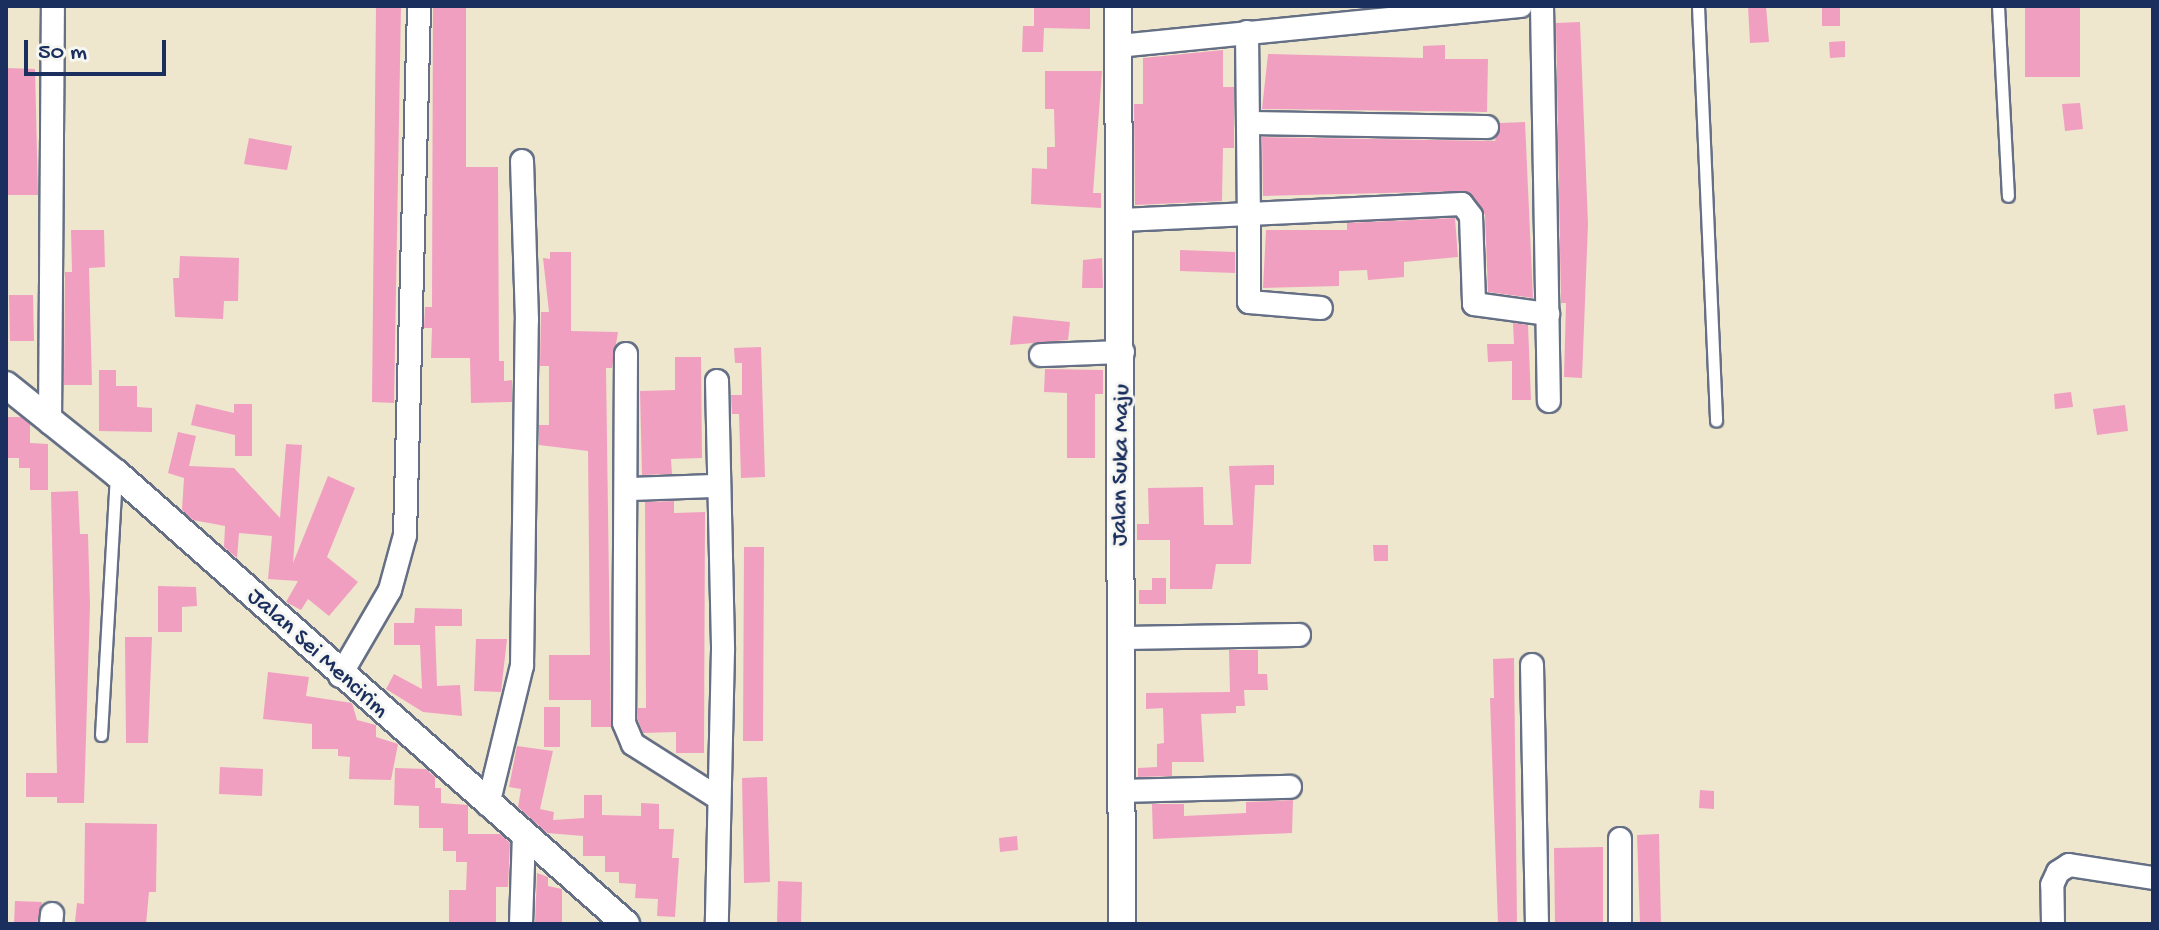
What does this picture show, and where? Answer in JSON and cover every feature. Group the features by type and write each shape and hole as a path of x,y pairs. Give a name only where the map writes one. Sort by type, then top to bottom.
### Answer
{"street":[{"path":"50,423 53,6"},
{"path":"340,676 390,590 405,535 419,6"},
{"name":"Jalan Suka Maju","path":"1118,6 1123,352 1122,924"},
{"path":"1118,46 1521,6"},
{"path":"1542,6 1549,401"},
{"path":"1247,32 1249,302 1321,308"},
{"path":"1248,123 1487,127"},
{"path":"488,805 522,666 527,320 522,161"},
{"path":"1122,220 1462,204 1471,216 1474,304 1548,314"},
{"path":"1041,355 1123,352"},
{"path":"626,354 627,738 718,798"},
{"path":"717,381 716,486 723,650 717,924"},
{"name":"Jalan Sei Mencirim","path":"6,385 116,473 340,676 626,924"},
{"path":"628,489 716,486"},
{"path":"1121,638 1299,635"},
{"path":"1532,665 1537,924"},
{"path":"1121,791 1290,787"},
{"path":"521,924 524,835"},
{"path":"1620,839 1620,924"},
{"path":"2053,924 2052,885 2058,872 2069,865 2153,878"}],"lane":[{"path":"1698,6 1716,421"},
{"path":"1998,6 2008,196"},
{"path":"101,735 116,473"}],"building":[{"path":"376,6 401,6 394,403 372,402"},
{"path":"433,6 466,6 466,167 498,167 499,361 504,361 504,381 512,380 512,402 471,403 470,358 431,358 432,328 424,328 425,307 432,307"},
{"path":"1034,6 1090,6 1090,29 1044,28 1043,52 1022,52 1023,26 1034,26"},
{"path":"1748,6 1766,6 1769,42 1750,43"},
{"path":"1822,6 1840,6 1840,26 1822,26"},
{"path":"2025,6 2080,6 2080,77 2025,77"},
{"path":"1580,22 1588,224 1582,378 1564,377 1566,303 1561,303 1556,23"},
{"path":"1845,41 1845,57 1830,58 1829,42"},
{"path":"1445,45 1445,59 1488,59 1487,112 1262,109 1268,54 1423,58 1423,46"},
{"path":"1223,50 1223,87 1234,87 1234,148 1223,148 1222,201 1135,205 1134,104 1143,104 1143,58"},
{"path":"6,68 35,69 38,195 6,195"},
{"path":"1045,71 1102,71 1093,193 1101,193 1101,208 1031,204 1032,168 1047,169 1047,147 1055,147 1054,109 1045,109"},
{"path":"2080,103 2083,129 2065,131 2062,104"},
{"path":"1525,122 1533,298 1488,292 1485,215 1467,191 1263,196 1262,137 1495,141 1500,123"},
{"path":"249,138 292,146 287,170 244,164"},
{"path":"1455,218 1458,257 1404,262 1404,277 1368,280 1367,270 1339,271 1339,286 1263,288 1266,230 1347,230 1347,223"},
{"path":"71,230 104,230 105,267 89,268 92,385 64,385 65,272 72,272"},
{"path":"1180,250 1235,252 1235,273 1180,271"},
{"path":"550,252 571,252 571,331 618,332 612,368 606,368 611,727 591,727 591,700 549,700 549,655 590,655 588,451 539,445 539,425 549,425 549,366 540,366 541,312 549,312 543,258 550,259"},
{"path":"180,256 239,258 238,301 224,301 223,319 175,317 173,278 179,278"},
{"path":"1102,258 1103,288 1082,288 1083,260"},
{"path":"9,295 33,295 34,341 10,341"},
{"path":"1013,316 1070,322 1068,340 1010,345"},
{"path":"1513,323 1528,325 1531,400 1512,400 1512,361 1488,362 1487,344 1514,344"},
{"path":"761,347 765,477 741,478 739,414 732,414 731,395 742,395 742,363 735,363 734,348"},
{"path":"675,357 701,357 702,458 671,459 672,474 642,475 640,391 675,390"},
{"path":"1045,369 1103,370 1103,394 1095,394 1095,458 1067,458 1067,393 1044,392"},
{"path":"99,370 116,370 116,386 137,386 137,407 152,408 152,432 99,431"},
{"path":"2071,392 2073,407 2055,409 2054,394"},
{"path":"196,404 234,413 234,404 252,404 252,456 235,456 235,435 191,425"},
{"path":"2125,405 2128,431 2097,435 2093,409"},
{"path":"6,417 21,417 30,424 30,443 48,444 48,490 30,490 30,468 19,468 19,458 6,458"},
{"path":"178,432 196,436 189,466 234,468 280,518 286,444 302,445 293,563 328,476 355,488 327,557 358,582 329,616 308,599 301,610 286,602 298,581 268,579 272,536 239,533 237,558 224,547 225,526 193,520 182,510 184,478 168,473"},
{"path":"1274,465 1274,485 1255,485 1251,564 1216,564 1212,589 1170,589 1170,540 1137,540 1137,524 1149,524 1148,488 1203,487 1204,525 1233,525 1229,466"},
{"path":"78,491 80,534 88,534 90,605 84,803 57,803 57,797 26,797 26,773 57,773 51,492"},
{"path":"674,501 674,513 705,512 704,753 676,753 676,732 643,733 638,720 638,708 646,708 645,502"},
{"path":"1373,545 1388,545 1388,561 1374,561"},
{"path":"744,547 764,547 763,741 743,741"},
{"path":"1152,578 1166,578 1166,604 1139,604 1139,590 1152,590"},
{"path":"158,586 196,587 197,606 182,607 182,632 158,632"},
{"path":"415,608 462,609 462,626 435,626 437,686 460,685 462,716 423,712 386,689 394,674 422,689 420,645 394,645 394,623 414,623"},
{"path":"125,637 152,637 148,743 126,743"},
{"path":"476,639 507,639 501,692 474,691"},
{"path":"1229,650 1258,650 1258,674 1267,674 1268,690 1244,690 1245,706 1236,706 1236,713 1201,714 1204,762 1172,762 1172,776 1138,777 1138,768 1157,767 1157,744 1164,743 1163,708 1146,709 1146,693 1230,692"},
{"path":"1514,658 1517,924 1498,924 1490,698 1494,698 1493,659"},
{"path":"268,672 309,677 306,696 352,703 357,720 376,725 376,737 398,744 391,780 349,779 350,757 338,756 338,749 312,749 312,724 263,719"},
{"path":"544,707 560,707 560,747 544,747"},
{"path":"517,746 553,751 540,809 554,812 553,820 584,818 584,795 602,795 602,815 641,816 641,803 659,804 659,829 674,829 672,858 679,858 675,917 657,916 658,899 635,898 636,884 619,883 619,872 605,872 605,856 583,856 583,836 547,833 518,807 521,789 509,787"},
{"path":"220,767 263,769 262,796 219,794"},
{"path":"395,768 426,769 435,777 435,788 441,788 441,803 468,805 468,834 500,834 510,843 508,887 496,887 496,924 449,924 449,890 466,890 467,862 456,862 456,851 443,851 443,828 419,828 419,806 394,805"},
{"path":"767,777 770,882 744,883 742,778"},
{"path":"1700,790 1714,791 1714,809 1699,808"},
{"path":"1293,800 1292,833 1153,839 1152,804 1184,804 1184,816 1246,813 1246,802"},
{"path":"85,823 157,824 156,892 149,892 146,924 75,922 77,903 84,904"},
{"path":"1659,834 1661,924 1640,924 1637,835"},
{"path":"1017,836 1018,850 1000,852 999,838"},
{"path":"1603,847 1603,924 1555,924 1554,848"},
{"path":"537,873 548,877 548,886 562,889 562,924 535,924"},
{"path":"778,881 802,882 801,924 777,924"},
{"path":"15,901 42,902 37,924 14,924"}]}
